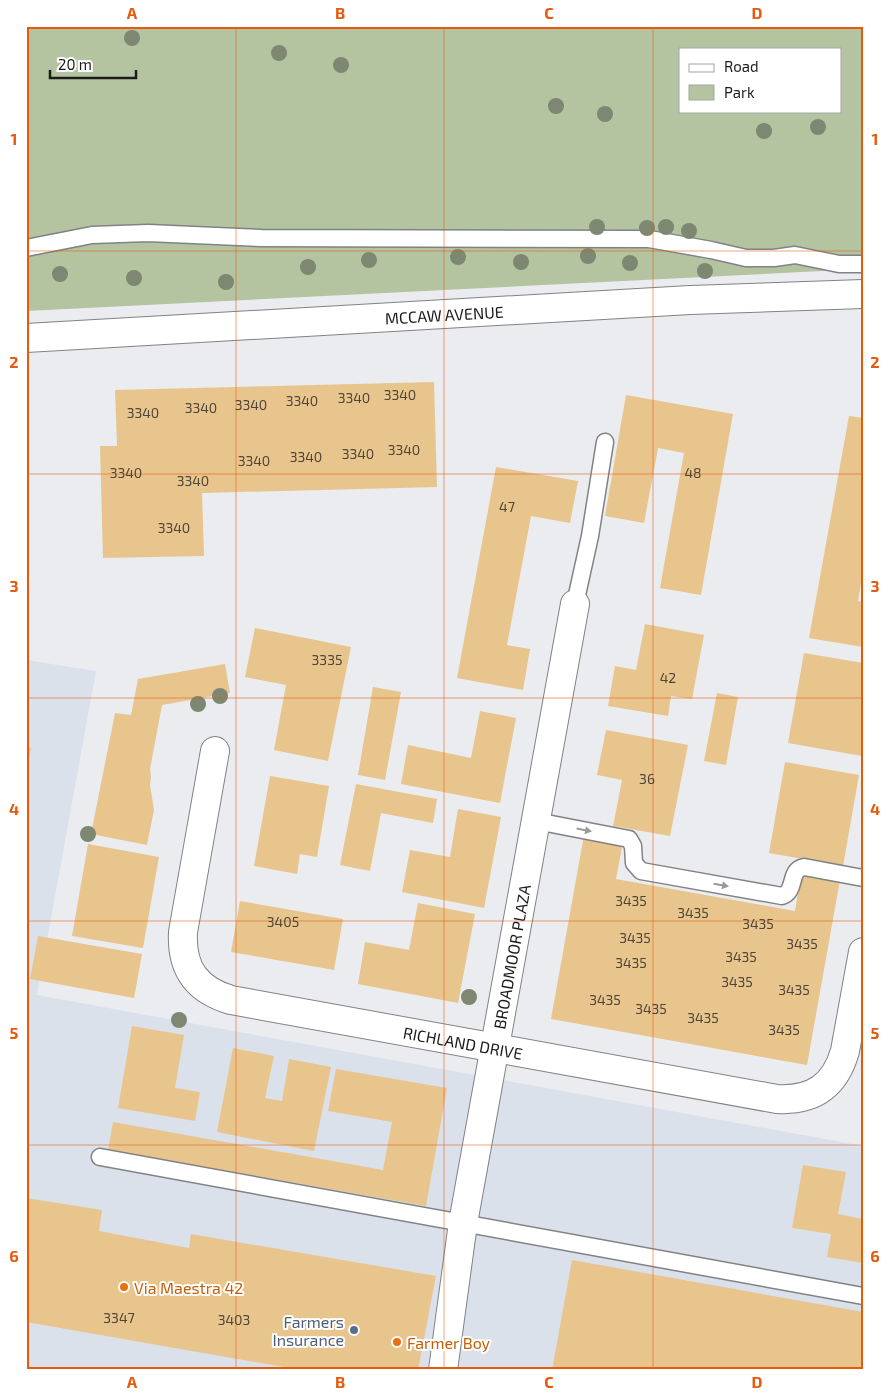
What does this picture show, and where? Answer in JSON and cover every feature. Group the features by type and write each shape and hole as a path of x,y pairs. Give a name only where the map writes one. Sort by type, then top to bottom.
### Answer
{"street":[{"name":"MCCAW AVENUE","path":"26,338 690,300 863,294"},
{"name":"BROADMOOR PLAZA","path":"443,1370 463,1223 575,604"},
{"name":"RICHLAND DRIVE","path":"215,751 183,932 182,948 189,970 203,988 216,996 777,1099 792,1100 821,1090 841,1066 862,956"}],"lane":[{"path":"26,248 92,235 148,233 271,238 649,239 746,258 774,258 794,255 839,264 863,264"},
{"path":"575,604 590,536 604,442"},
{"path":"536,821 629,840 633,846 634,864 641,871 764,893 782,896 788,894 791,890 795,872 799,868 804,867 863,878"},
{"path":"100,1157 863,1296"}],"shaded area":[{"path":"26,660 96,671 37,995 863,1146 863,1370 26,1370"}],"green space":[{"path":"26,26 863,26 863,269 26,311"}],"building":[{"path":"434,382 437,487 202,493 204,556 103,558 100,446 117,446 115,390"},
{"path":"626,395 733,414 701,595 660,588 684,453 658,448 644,523 605,516"},
{"path":"849,416 863,418 863,572 858,601 863,602 863,647 809,638"},
{"path":"496,467 578,481 570,523 531,516 507,645 530,649 523,690 457,678"},
{"path":"645,624 704,635 692,699 671,696 668,716 608,706 615,666 636,670"},
{"path":"255,628 351,647 328,761 274,750 286,685 245,677"},
{"path":"804,653 863,663 862,756 788,743"},
{"path":"225,664 230,693 162,705 150,769 150,785 154,810 147,845 91,834 115,713 131,715 138,679"},
{"path":"373,687 401,692 385,780 358,775"},
{"path":"717,693 738,697 726,765 704,761"},
{"path":"480,711 516,718 500,803 401,784 408,745 471,758"},
{"path":"606,730 688,745 670,836 613,826 622,780 597,775"},
{"path":"26,747 31,748 27,773 26,773"},
{"path":"785,762 859,775 843,866 769,853"},
{"path":"270,776 329,786 317,857 300,854 297,874 254,866"},
{"path":"356,784 437,799 433,823 381,813 370,871 340,865"},
{"path":"458,809 501,817 484,908 402,892 410,850 450,857"},
{"path":"584,835 623,842 616,879 795,911 801,873 840,880 807,1065 551,1019"},
{"path":"88,844 159,857 143,948 72,936"},
{"path":"240,901 343,919 334,970 231,952"},
{"path":"418,903 475,914 458,1003 358,984 365,942 409,950"},
{"path":"38,936 142,954 134,998 30,979"},
{"path":"132,1026 184,1035 175,1088 200,1092 195,1121 118,1108"},
{"path":"233,1048 274,1056 265,1098 282,1101 289,1059 331,1067 314,1151 217,1132"},
{"path":"336,1069 447,1088 426,1206 108,1150 113,1122 383,1170 392,1122 328,1111"},
{"path":"803,1165 846,1172 838,1214 863,1219 863,1263 827,1257 831,1234 792,1228"},
{"path":"26,1198 102,1210 99,1231 189,1248 191,1234 436,1276 418,1370 301,1370 26,1322"},
{"path":"572,1260 863,1312 863,1370 552,1370"}],"place":[{"name":"Via Maestra 42","path":"124,1287"},
{"name":"Farmers Insurance","path":"354,1330"},
{"name":"Farmer Boy","path":"397,1342"}]}
